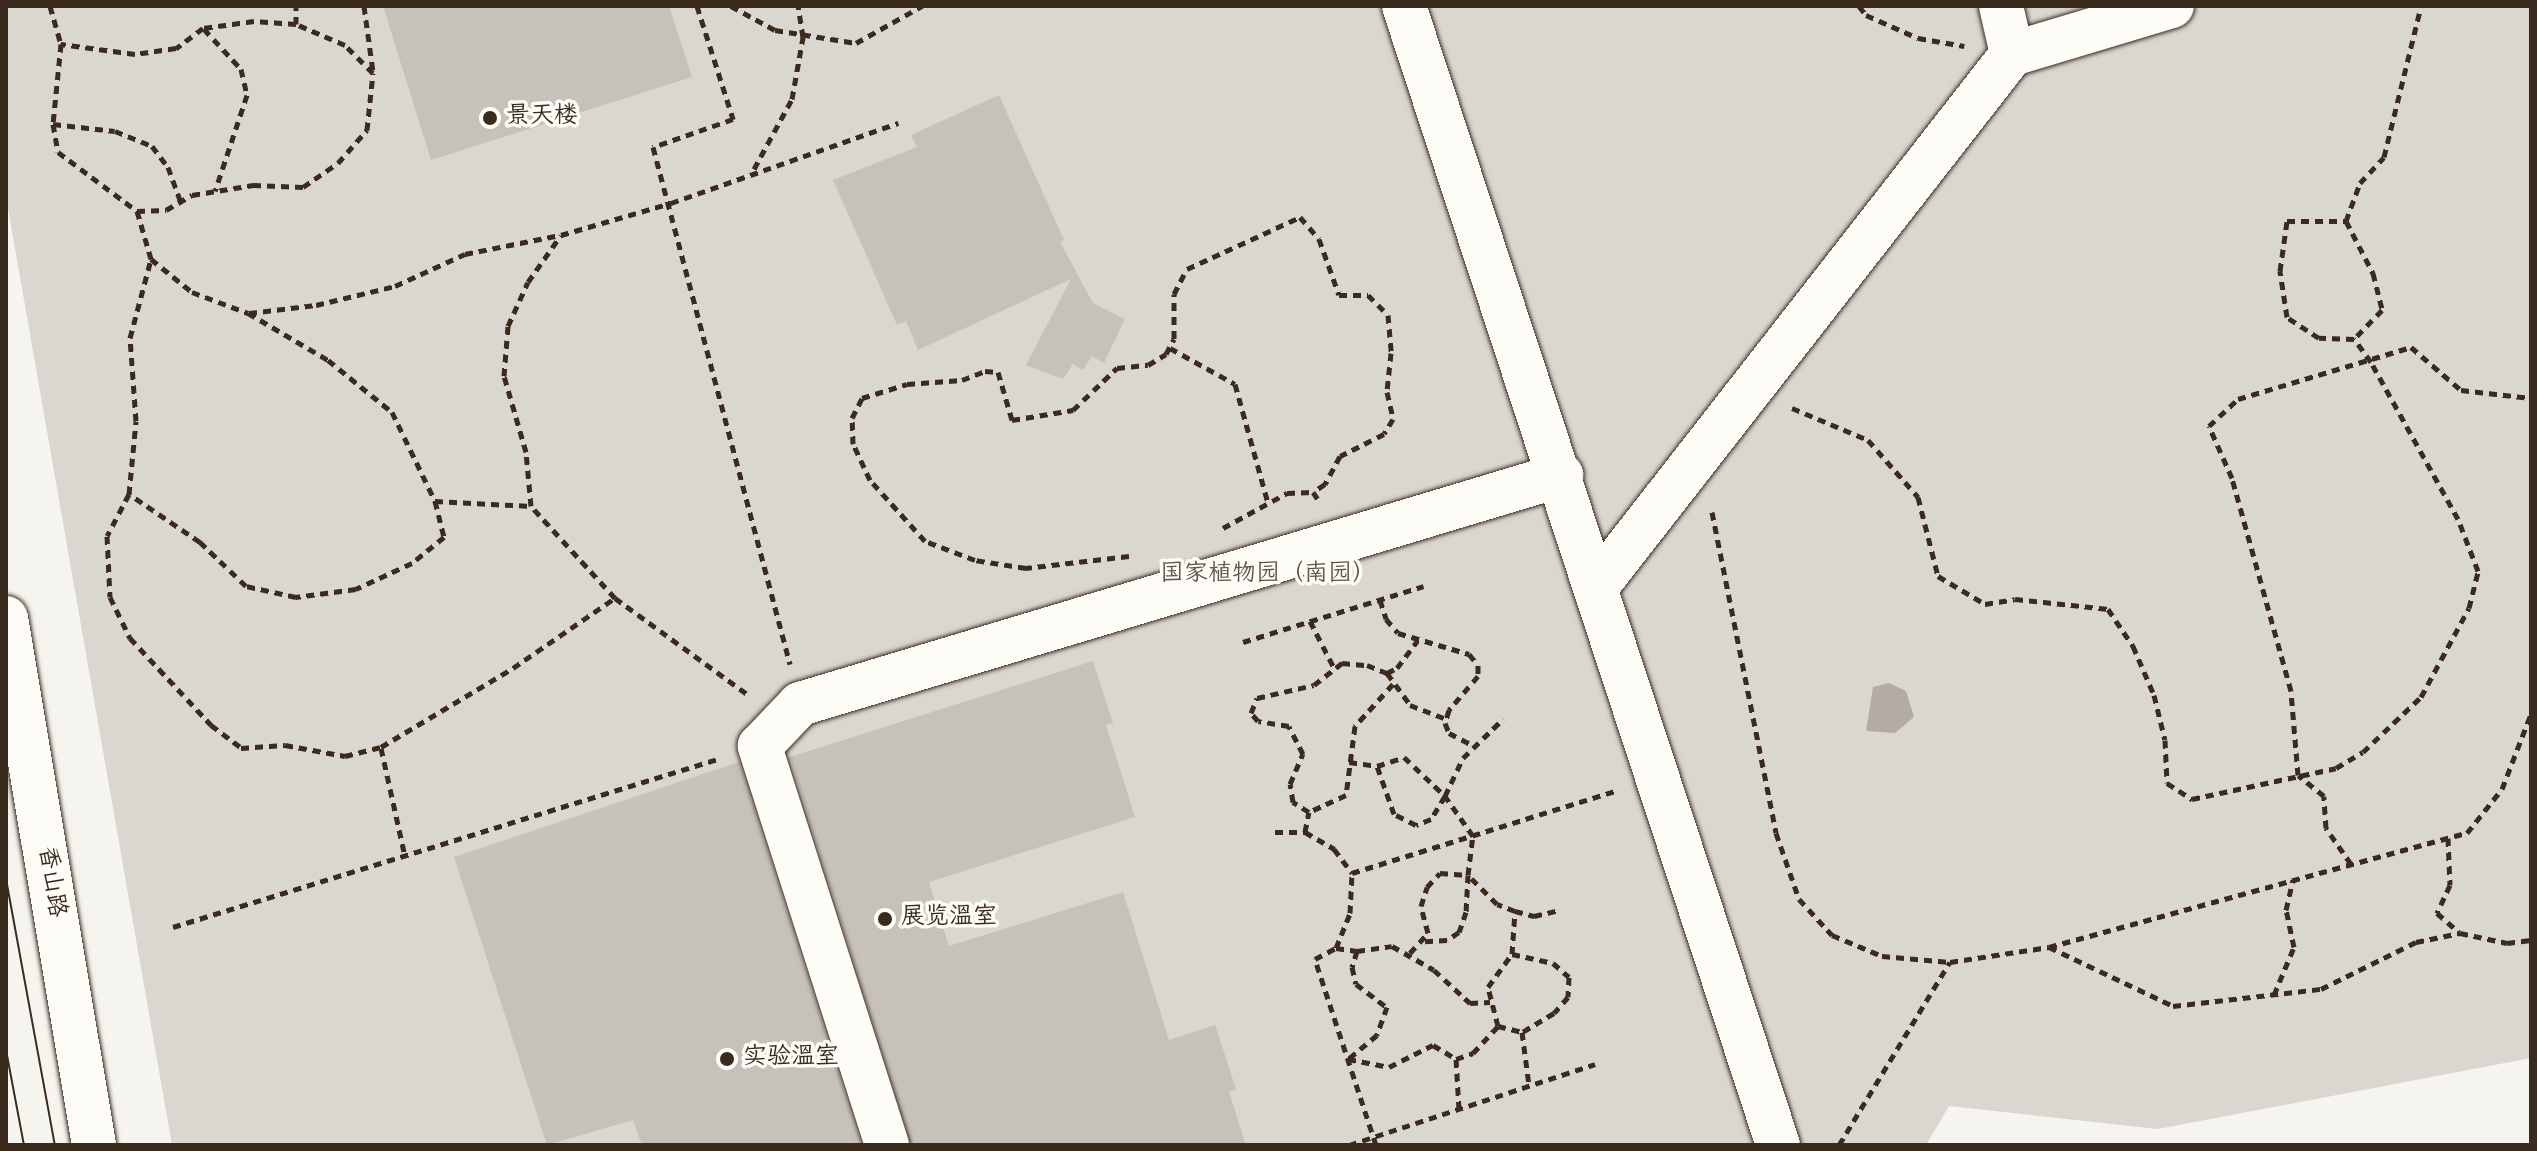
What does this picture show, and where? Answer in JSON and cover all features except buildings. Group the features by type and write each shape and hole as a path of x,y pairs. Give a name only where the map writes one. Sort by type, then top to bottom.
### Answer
{"street":[{"path":"1404,6 1561,475 1778,1145"},
{"path":"2001,6 2012,54"},
{"path":"1597,586 2012,54 2172,6"},
{"path":"887,1145 781,723 1336,543 1561,475"},
{"name":"香山路","path":"6,618 94,1145"}],"path":[{"path":"50,6 61,44 53,124 58,152 137,211 151,259 130,338 136,421 129,494 107,536 110,597 130,638 211,725 241,748 285,745 345,756 381,747 513,668 615,598"},
{"path":"296,6 296,24"},
{"path":"137,211 166,210 215,191 253,185 303,187 338,163 367,130 373,73 364,6"},
{"path":"697,6 733,119 653,147 671,203 781,723"},
{"path":"731,6 775,30 803,37 856,43 922,6"},
{"path":"754,170 792,99 803,37 798,6"},
{"path":"1859,6 1866,15 1918,38 2012,54"},
{"path":"2346,221 2287,221 2280,271 2287,317 2319,338 2354,339 2382,310 2373,273 2346,221 2360,183 2384,157 2421,6"},
{"path":"61,44 135,54 176,48 203,28 254,21 296,24 345,45 373,73"},
{"path":"203,28 241,69 247,95 215,191"},
{"path":"248,313 342,299 395,286 465,254 561,235 671,203 754,170 898,123"},
{"path":"53,124 115,131 152,146 168,167 181,202"},
{"path":"1135,555 1026,568 975,560 925,541 870,480 853,444 852,418 862,398 881,391 907,384 938,386 985,371 998,372 1012,420 1073,410 1117,368 1148,365 1170,348 1174,294 1187,269 1300,217 1319,239 1339,295 1368,295 1388,315 1391,353 1387,392 1393,419 1384,434 1340,456 1325,484 1313,492 1287,493 1209,532"},
{"path":"561,235 528,282 508,326 504,376 526,452 531,506 615,598 781,723"},
{"path":"129,494 200,542 246,586 296,597 356,589 412,563 444,537 435,501 392,412 328,360 248,313 192,292 151,259"},
{"path":"1757,381 1800,414 1868,440 1918,497 1938,576 1985,604 2015,599 2108,609 2133,646 2154,695 2165,740 2167,783 2192,799 2336,768 2363,752 2421,697 2469,608 2478,571 2458,519 2371,362 2354,339"},
{"path":"2351,864 2326,828 2324,796 2298,775 2291,691 2232,478 2209,426 2238,399 2371,362 2411,347 2461,390 2531,398"},
{"path":"1170,348 1235,384 1268,503"},
{"path":"1701,452 1776,833 1799,899 1832,935 1869,951 1950,962 2049,947 2467,833 2502,789 2531,714"},
{"path":"1313,492 1336,543"},
{"path":"435,501 531,506"},
{"path":"1243,642 1424,586"},
{"path":"1380,600 1392,626 1417,641 1469,654 1478,665 1478,676 1446,719 1449,733 1475,746"},
{"path":"1310,621 1334,668"},
{"path":"1309,812 1293,802 1290,784 1303,754 1298,739 1289,726 1258,721 1251,713 1257,698 1314,685 1334,668 1354,664 1387,673 1397,668 1417,641"},
{"path":"1387,673 1410,705 1446,719"},
{"path":"1309,812 1346,795 1355,726 1393,684"},
{"path":"1377,766 1394,814 1416,825 1431,819 1475,746 1503,719"},
{"path":"173,927 405,856 781,723"},
{"path":"381,747 405,856"},
{"path":"1349,762 1377,766 1404,757 1445,796 1473,836 1466,912 1459,932 1447,940 1425,941 1410,953"},
{"path":"1352,873 1659,778"},
{"path":"1305,832 1309,812"},
{"path":"1275,832 1305,832 1334,849 1352,873 1350,913 1336,948"},
{"path":"2448,838 2450,885 2437,913 2460,933"},
{"path":"1425,941 1421,906 1427,887 1440,873 1468,875 1497,904 1515,911 1534,916 1559,910"},
{"path":"2274,996 2294,947 2286,910 2293,880"},
{"path":"1498,1026 1488,987 1512,954 1515,911"},
{"path":"2049,947 2173,1006 2321,989 2416,942 2460,933 2507,943 2531,940"},
{"path":"1376,1145 1315,959 1336,948 1357,951 1392,946 1410,953 1470,1003 1490,1002"},
{"path":"1348,1059 1377,1035 1387,1007 1356,984 1352,967 1357,951"},
{"path":"1498,1026 1522,1032 1554,1013 1568,997 1569,977 1553,963 1512,954"},
{"path":"1839,1145 1950,962"},
{"path":"1456,1059 1473,1053 1498,1026"},
{"path":"1522,1032 1529,1085"},
{"path":"1348,1059 1389,1067 1433,1045 1456,1059"},
{"path":"1456,1059 1459,1109"},
{"path":"1349,1145 1595,1064"}],"green space":[{"name":"国家植物园（南园）","path":"6,6 2531,6 2531,1058 2158,1129 1949,1106 1926,1145 172,1145 6,197"}],"shaded area":[{"path":"1889,683 1906,691 1914,717 1895,733 1866,731 1873,687"}],"tram line":[{"path":"6,879 55,1145"},
{"path":"6,1050 24,1145"}],"place":[{"name":"景天楼","path":"490,118"},
{"name":"展览温室","path":"885,919"},
{"name":"实验温室","path":"727,1059"}]}
